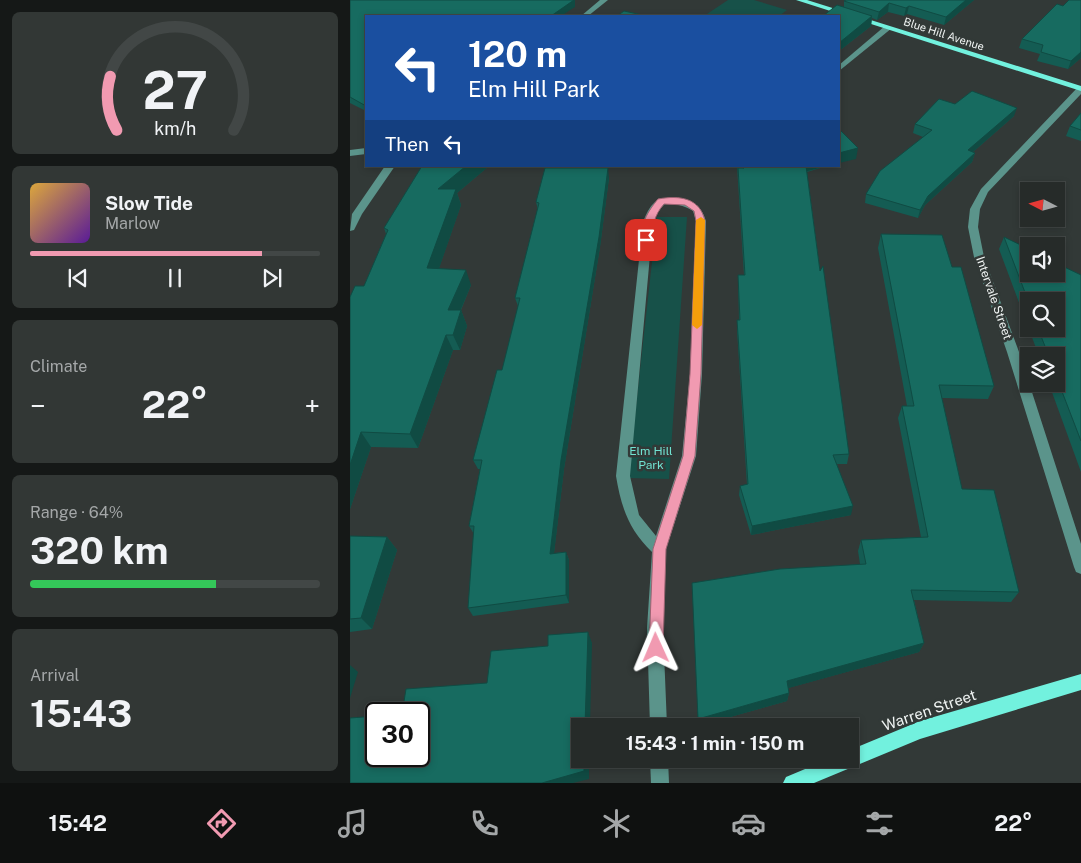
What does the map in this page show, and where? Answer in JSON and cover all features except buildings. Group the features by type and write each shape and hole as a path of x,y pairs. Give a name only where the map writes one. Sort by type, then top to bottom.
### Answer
{"main road":[{"name":"Blue Hill Avenue","path":"802,0 1081,90"},
{"name":"Warren Street","path":"792,783 920,730 1081,682"}],"street":[{"path":"585,15 604,0"},
{"path":"840,68 888,28"},
{"name":"Intervale Street","path":"1081,90 984,191 975,209 973,227 979,258 1013,352 1081,567"},
{"path":"350,153 365,151"},
{"path":"350,228 357,214 389,167"},
{"path":"658,718 656,628 659,549 689,456 696,374 701,221 698,210 687,202 673,201 662,201 653,210 648,222 623,476 629,510 640,532 659,549"},
{"path":"659,768 660,783"}],"green space":[{"path":"728,0 754,0 787,10 780,15 706,15"},
{"name":"Elm Hill Park","path":"657,217 687,217 669,479 628,478"}],"slow traffic":[{"path":"697,325 701,220"}],"route":[{"path":"646,240 648,222 653,210 662,201 687,202 698,210 701,221 696,374 689,456 659,549 656,648"}]}
